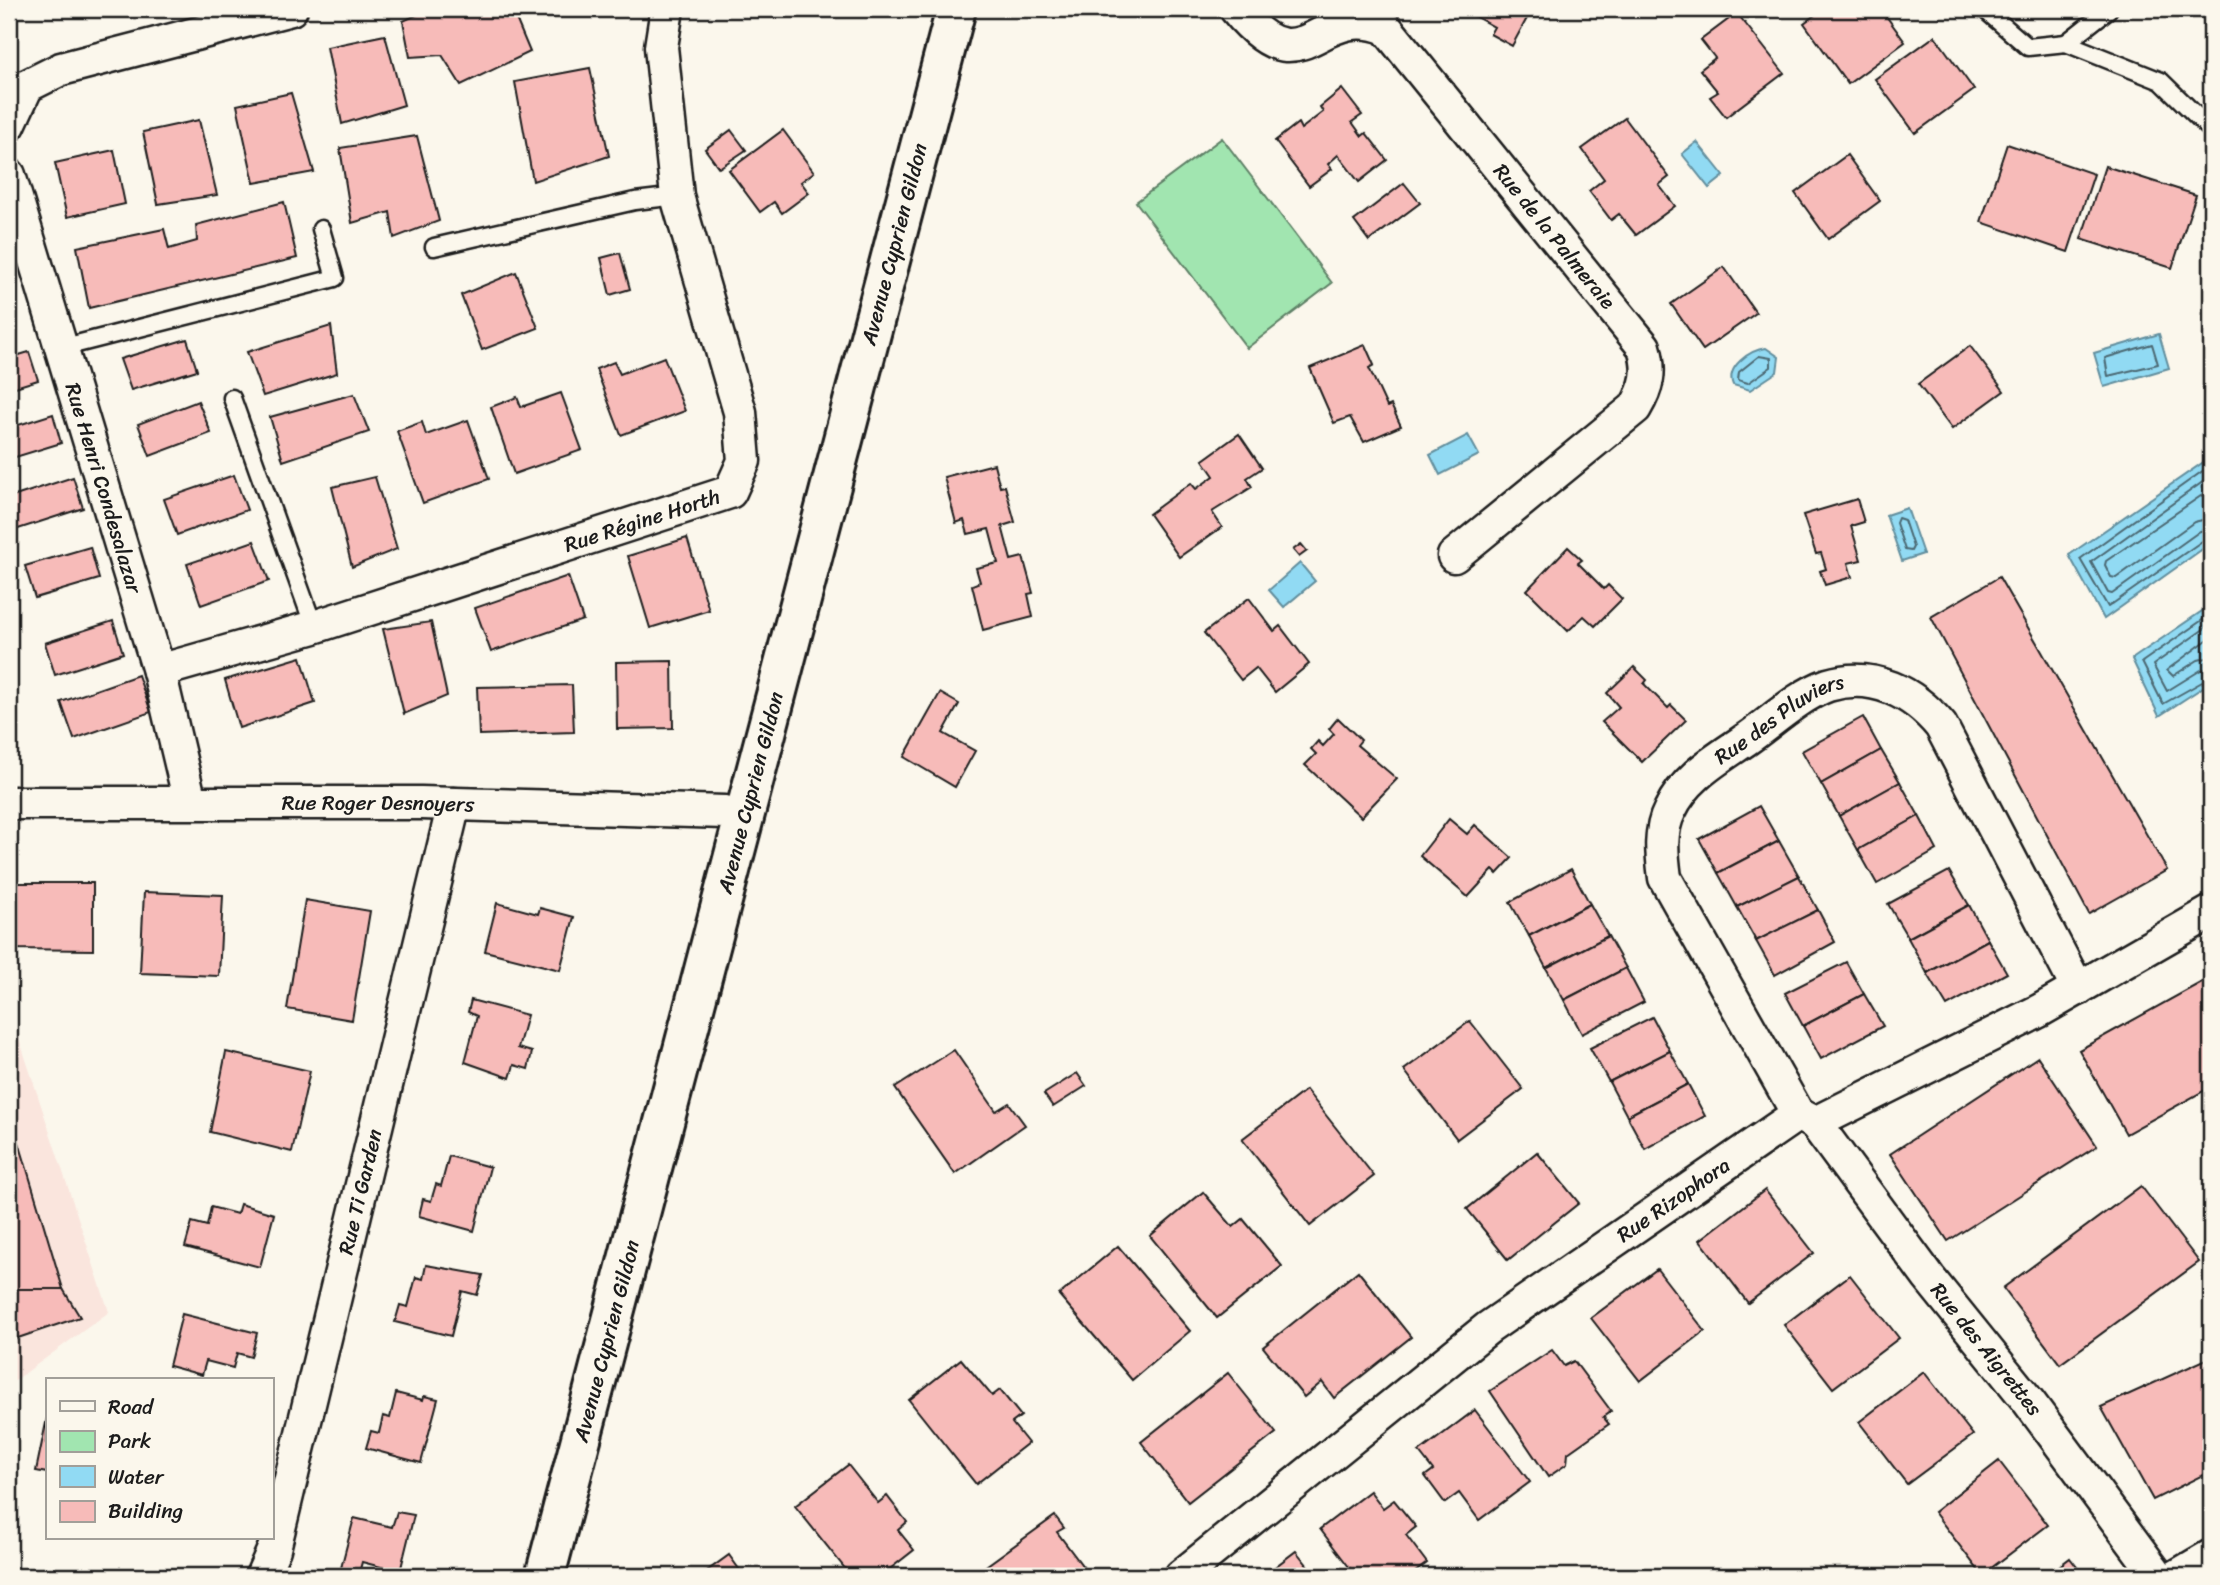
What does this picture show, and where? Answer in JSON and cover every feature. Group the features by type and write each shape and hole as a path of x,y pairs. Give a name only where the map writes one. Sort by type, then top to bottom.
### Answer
{"street":[{"path":"9,125 27,86 61,69 291,9"},
{"name":"Rue Régine Horth","path":"159,671 314,627 730,492 744,461 740,412 677,196 661,47 667,9"},
{"name":"Avenue Cyprien Gildon","path":"545,1576 956,9"},
{"name":"Rue de la Palmeraie","path":"1236,9 1250,28 1275,42 1294,39 1326,20 1341,16 1363,16 1386,28 1644,347 1648,360 1647,388 1635,408 1454,556"},
{"name":"Rue Henri Condesalazar","path":"9,175 159,671 190,802"},
{"name":"Rue des Pluviers","path":"1806,1118 1665,878 1661,849 1668,812 1692,777 1828,685 1869,681 1890,687 1925,706 1941,726 2078,989"},
{"name":"Rue Roger Desnoyers","path":"9,803 454,804 725,812 746,817"},
{"name":"Rue Ti Garden","path":"262,1576 274,1549 454,804"},
{"name":"Rue Rizophora","path":"1181,1576 1488,1328 1806,1118 2078,989 2211,912"},
{"name":"Rue des Aigrettes","path":"1806,1118 2029,1402 2158,1576"},
{"path":"2177,1576 2211,1556"}],"lane":[{"path":"1984,9 2028,47 2066,43 2161,81 2211,130"},
{"path":"2066,43 2109,9"},
{"path":"434,247 635,201 677,196"},
{"path":"61,348 335,278 321,229"},
{"path":"232,398 314,627"}],"shaded area":[{"path":"9,1008 109,1312 9,1385"}],"green space":[{"path":"1222,138 1332,283 1247,348 1136,202"}],"water":[{"path":"1697,142 1724,176 1709,188 1682,154"},
{"path":"2159,334 2169,368 2104,387 2094,353"},
{"path":"1766,348 1779,357 1777,372 1750,390 1733,385 1731,378 1740,360"},
{"path":"1468,435 1479,455 1440,475 1430,455"},
{"path":"2211,457 2211,543 2104,619 2069,555"},
{"path":"1907,508 1923,554 1902,561 1886,515"},
{"path":"1300,563 1315,581 1284,607 1269,590"},
{"path":"2211,605 2211,682 2159,716 2132,659"}],"building":[{"path":"430,9 512,9 530,52 461,85 442,55 410,57 403,21"},
{"path":"1471,9 1532,9 1512,46 1490,34 1494,27 1469,13"},
{"path":"1823,9 1881,9 1905,42 1848,84 1804,23"},
{"path":"1737,13 1784,73 1726,117 1710,97 1718,92 1700,70 1715,58 1701,40"},
{"path":"385,35 404,105 342,124 327,47"},
{"path":"1935,36 1974,90 1915,133 1875,79"},
{"path":"590,68 609,156 533,181 515,82"},
{"path":"1342,89 1362,115 1352,122 1362,136 1366,133 1387,160 1359,182 1338,155 1328,164 1332,169 1309,186 1275,141 1298,123 1301,129 1323,112 1320,107"},
{"path":"291,93 314,172 254,183 237,105"},
{"path":"1625,118 1669,177 1659,185 1675,206 1636,235 1619,214 1611,220 1589,191 1604,179 1582,149"},
{"path":"199,120 217,195 158,204 143,132"},
{"path":"731,130 746,150 719,168 705,149"},
{"path":"783,130 814,172 801,182 809,193 782,213 774,202 760,212 729,170"},
{"path":"417,136 439,221 394,238 390,212 352,223 340,148"},
{"path":"2007,144 2094,174 2068,252 1981,222"},
{"path":"114,150 125,204 67,217 55,163"},
{"path":"1847,155 1880,201 1828,239 1795,193"},
{"path":"2105,166 2196,195 2172,268 2081,239"},
{"path":"1404,183 1420,203 1369,241 1354,221"},
{"path":"284,202 297,258 89,308 77,247 164,229 169,249 197,241 196,225"},
{"path":"620,253 630,289 610,295 601,258"},
{"path":"1724,267 1756,313 1703,350 1671,304"},
{"path":"516,272 538,328 482,350 461,295"},
{"path":"331,326 337,373 263,396 247,352"},
{"path":"187,339 197,370 131,390 120,359"},
{"path":"1365,345 1374,365 1369,368 1387,407 1391,405 1401,426 1364,442 1350,417 1334,423 1310,368"},
{"path":"1970,346 2004,391 1952,429 1918,384"},
{"path":"29,352 38,380 9,389 9,358"},
{"path":"664,357 685,411 621,435 596,369 614,362 620,374"},
{"path":"561,393 582,450 514,474 491,407 517,397 521,407"},
{"path":"354,394 369,432 283,461 270,417"},
{"path":"198,401 211,433 150,456 138,424"},
{"path":"53,414 61,443 9,459 9,428"},
{"path":"468,420 489,479 423,503 397,431 422,422 426,435"},
{"path":"1239,434 1262,468 1247,478 1252,487 1212,512 1222,527 1179,557 1149,514 1191,483 1196,489 1214,476 1203,460"},
{"path":"994,464 1000,487 1005,486 1015,522 1002,526 1011,560 1023,557 1033,593 1028,594 1033,617 983,630 972,585 980,582 976,568 998,563 989,529 968,534 964,520 956,523 944,477"},
{"path":"234,475 247,510 177,535 164,499"},
{"path":"73,477 83,508 15,530 9,512 9,498"},
{"path":"375,477 397,549 352,567 332,487"},
{"path":"1857,499 1864,522 1851,526 1861,560 1848,563 1852,577 1825,585 1820,571 1826,569 1821,553 1816,554 1803,515"},
{"path":"687,538 709,610 650,628 628,556"},
{"path":"254,541 269,581 201,605 187,564"},
{"path":"1301,544 1307,551 1299,557 1293,550"},
{"path":"90,547 99,579 35,598 25,566"},
{"path":"1568,547 1582,560 1578,563 1604,589 1608,585 1622,599 1595,626 1584,616 1568,631 1527,590"},
{"path":"568,576 583,620 491,652 475,608"},
{"path":"1999,577 2167,870 2089,914 1931,617"},
{"path":"1249,598 1274,631 1280,626 1309,664 1275,692 1256,668 1241,680 1204,633"},
{"path":"113,621 123,653 55,675 45,643"},
{"path":"431,622 447,696 404,714 383,629"},
{"path":"301,657 315,703 239,728 225,680"},
{"path":"672,661 673,728 617,729 616,662"},
{"path":"1634,667 1647,680 1644,684 1668,708 1671,705 1686,720 1642,762 1602,722 1619,707 1607,693"},
{"path":"138,675 151,712 74,739 61,702"},
{"path":"572,685 574,732 479,735 477,687"},
{"path":"940,693 959,704 943,733 975,751 955,787 904,757"},
{"path":"1863,717 1881,750 1821,784 1802,751"},
{"path":"1338,718 1361,740 1357,745 1397,779 1361,817 1305,765 1316,754 1311,749 1318,741 1323,746 1334,734 1329,729"},
{"path":"1881,750 1900,782 1839,816 1821,784"},
{"path":"1900,782 1919,816 1858,850 1839,816"},
{"path":"1759,806 1779,841 1718,873 1699,839"},
{"path":"1919,816 1937,850 1877,884 1858,850"},
{"path":"1449,819 1467,834 1475,825 1512,858 1497,874 1493,870 1468,897 1420,856"},
{"path":"1779,841 1799,876 1737,907 1718,873"},
{"path":"1571,869 1590,904 1529,936 1510,902"},
{"path":"1949,871 1969,905 1908,938 1888,904"},
{"path":"1799,876 1818,910 1756,941 1737,907"},
{"path":"9,883 93,883 93,950 9,949"},
{"path":"144,892 223,895 219,976 140,973"},
{"path":"305,900 370,911 352,1020 287,1009"},
{"path":"497,903 538,914 540,908 574,917 560,970 485,951"},
{"path":"1590,904 1608,936 1546,968 1529,936"},
{"path":"1969,905 1988,940 1927,973 1908,938"},
{"path":"1818,910 1835,942 1775,975 1756,941"},
{"path":"1608,936 1626,968 1564,1000 1546,968"},
{"path":"1988,940 2007,973 1947,1006 1927,973"},
{"path":"1846,962 1864,994 1803,1026 1785,993"},
{"path":"1626,968 1644,1002 1582,1034 1564,1000"},
{"path":"2211,977 2211,1087 2126,1134 2079,1050"},
{"path":"1864,994 1883,1026 1821,1059 1803,1026"},
{"path":"471,1000 527,1015 518,1048 532,1052 528,1069 514,1065 510,1078 465,1062 477,1016 468,1012"},
{"path":"1652,1017 1670,1051 1609,1082 1590,1048"},
{"path":"1470,1021 1523,1089 1457,1139 1404,1070"},
{"path":"954,1050 996,1111 1009,1103 1025,1125 955,1174 895,1088"},
{"path":"1670,1051 1688,1084 1627,1116 1609,1082"},
{"path":"226,1052 310,1071 292,1152 210,1132"},
{"path":"2038,1057 2097,1146 1948,1241 1890,1154"},
{"path":"1077,1073 1086,1086 1053,1107 1044,1094"},
{"path":"1688,1084 1705,1116 1645,1149 1627,1116"},
{"path":"1306,1090 1374,1176 1310,1226 1242,1139"},
{"path":"9,1109 63,1289 15,1289 9,1267"},
{"path":"1537,1152 1579,1203 1508,1260 1467,1209"},
{"path":"449,1156 490,1167 474,1231 419,1216 423,1199 431,1201 436,1184 441,1186"},
{"path":"2141,1186 2199,1262 2060,1364 2003,1288"},
{"path":"1765,1190 1814,1253 1748,1303 1700,1240"},
{"path":"1203,1192 1233,1227 1243,1219 1282,1266 1217,1318 1150,1236"},
{"path":"240,1204 274,1214 260,1267 185,1247 192,1222 207,1226 211,1207 237,1214"},
{"path":"1118,1246 1190,1331 1132,1380 1059,1295"},
{"path":"426,1265 483,1275 477,1295 462,1291 451,1336 395,1322 400,1305 408,1307 416,1277 423,1279"},
{"path":"1657,1269 1705,1331 1640,1381 1591,1318"},
{"path":"1358,1271 1411,1337 1334,1398 1322,1382 1304,1397 1263,1347"},
{"path":"1850,1275 1899,1338 1833,1388 1784,1325"},
{"path":"63,1289 80,1317 9,1341 9,1291"},
{"path":"182,1314 257,1333 251,1357 237,1353 233,1368 206,1361 202,1375 169,1366"},
{"path":"1552,1350 1564,1366 1574,1361 1611,1411 1603,1417 1609,1424 1568,1453 1567,1464 1548,1477 1490,1391"},
{"path":"2211,1357 2211,1471 2153,1500 2101,1407"},
{"path":"961,1359 992,1396 1000,1390 1021,1416 1012,1423 1028,1443 976,1484 909,1400"},
{"path":"1924,1372 1973,1435 1907,1484 1859,1422"},
{"path":"1228,1373 1276,1433 1188,1502 1141,1442"},
{"path":"396,1393 423,1400 424,1396 438,1399 421,1463 366,1448 371,1431 379,1433 383,1416 390,1418"},
{"path":"1475,1410 1530,1482 1479,1520 1459,1493 1445,1503 1425,1476 1433,1470 1419,1452"},
{"path":"46,1423 46,1473 36,1471"},
{"path":"1999,1461 2048,1525 1982,1575 1934,1512"},
{"path":"848,1465 878,1503 887,1496 907,1522 898,1530 914,1550 881,1576 851,1576 795,1506"},
{"path":"1370,1491 1383,1508 1394,1500 1416,1527 1406,1535 1427,1563 1410,1576 1356,1576 1320,1529"},
{"path":"397,1512 414,1515 400,1572 362,1562 359,1573 341,1568 354,1518 392,1527"},
{"path":"1055,1516 1064,1528 1057,1532 1090,1576 972,1576"},
{"path":"1296,1551 1316,1576 1263,1576"},
{"path":"729,1555 744,1576 700,1576"},
{"path":"2070,1558 2084,1576 2046,1576"}]}
